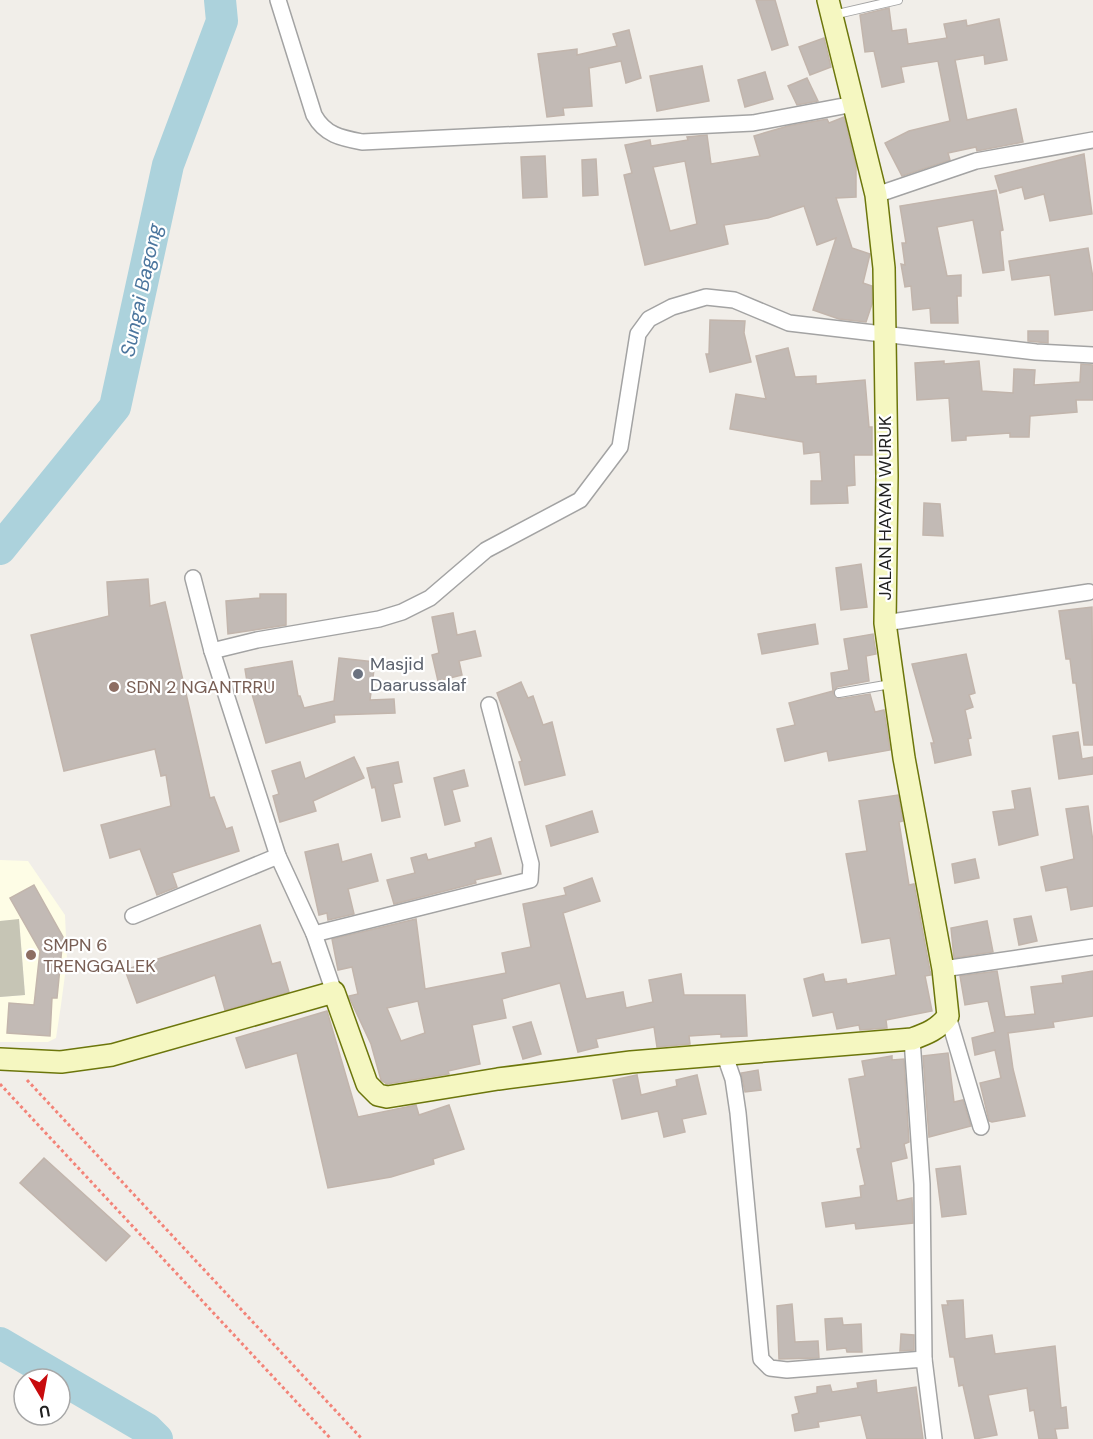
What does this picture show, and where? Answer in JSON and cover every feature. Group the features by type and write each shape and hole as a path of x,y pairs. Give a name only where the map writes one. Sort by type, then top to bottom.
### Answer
{"street":[{"path":"278,0 314,115 321,128 340,137 362,142 753,123 854,104"},
{"name":"JALAN HAYAM WURUK","path":"830,8 876,195 884,268 887,476 885,623 893,684 943,969 948,1016"},
{"path":"876,195 976,160 1093,140"},
{"path":"212,651 257,640 379,619 402,612 430,598 486,550 580,500 620,447 638,334 649,320 672,307 706,297 734,300 789,323 885,335 937,338 1036,352 1093,355"},
{"path":"193,578 212,651 278,856 314,934 367,1084 378,1095 387,1098 574,1069 912,1039 927,1034 948,1016 981,1127"},
{"path":"885,623 1089,592"},
{"path":"314,934 530,880 531,864 489,705"},
{"path":"133,916 278,856"},
{"path":"943,969 1093,947"},
{"path":"4,1059 61,1062 112,1055 334,992"},
{"path":"912,1039 922,1184 924,1359 934,1439"},
{"path":"725,1056 733,1078 738,1113 761,1359 770,1368 787,1370 924,1359"}],"lane":[{"path":"830,8 898,0"},
{"path":"838,693 893,684"}],"path":[{"path":"4,1059 362,1439"},
{"path":"0,1084 331,1439"}],"shaded area":[{"name":"SMPN 6 TRENGGALEK","path":"0,860 28,861 65,915 67,960 61,1005 56,1038 48,1042 0,1042 0,997 25,995 19,920 0,921","holes":["34,885 63,937 57,998 35,996 40,950 10,899","9,1004 52,1006 50,1035"]},
{"path":"19,919 25,995 0,997 0,921"}],"building":[{"path":"756,0 775,0 788,45 772,50"},
{"path":"889,8 892,31 906,29 908,44 947,38 944,24 966,20 967,26 999,19 1007,60 985,64 984,55 955,60 967,120 1016,109 1023,142 977,151 976,147 948,153 950,160 902,176 885,143 909,131 950,121 938,61 901,67 904,82 882,87 874,51 865,52 860,15"},
{"path":"629,30 641,78 626,83 621,61 589,68 592,106 563,108 564,115 547,117 538,54 577,49 577,55 617,46 613,34"},
{"path":"824,38 831,67 810,75 799,47"},
{"path":"702,66 709,101 657,111 650,76"},
{"path":"765,72 773,99 745,107 738,80"},
{"path":"807,78 818,101 797,105 788,86"},
{"path":"844,117 856,166 856,197 836,198 852,248 870,254 863,283 872,286 872,304 866,322 839,319 813,310 836,238 817,245 804,206 768,218 724,225 728,244 645,265 624,175 632,173 625,145 650,140 651,146 688,140 687,137 707,135 711,164 760,156 754,136 788,126 827,119 829,123","holes":["685,161 697,224 670,231 653,167"]},
{"path":"1084,154 1092,214 1050,221 1044,194 1025,199 1022,187 1000,193 995,176"},
{"path":"545,156 547,197 523,198 521,157"},
{"path":"596,159 598,195 583,196 582,160"},
{"path":"996,190 1003,230 1000,231 1004,270 983,273 973,220 937,227 947,276 961,275 961,296 957,296 958,323 931,323 930,308 913,310 911,286 905,287 901,264 905,265 902,243 906,243 900,206"},
{"path":"1088,248 1093,278 1093,310 1055,315 1050,275 1012,280 1009,261"},
{"path":"710,320 745,321 744,333 751,362 710,372 706,354 709,354"},
{"path":"1028,331 1048,331 1048,343 1028,341"},
{"path":"788,348 795,377 816,376 816,384 865,380 869,427 872,427 872,455 854,455 855,485 847,486 848,503 811,504 811,481 822,481 820,452 804,454 803,442 730,429 736,394 766,399 756,356"},
{"path":"944,361 944,364 979,361 982,391 1013,393 1014,369 1035,370 1034,385 1080,382 1081,364 1093,365 1093,400 1076,400 1077,412 1030,416 1029,437 1010,437 1010,433 966,436 966,440 952,441 949,398 917,400 915,363"},
{"path":"924,503 940,504 943,536 923,535"},
{"path":"861,564 867,607 841,610 836,568"},
{"name":"SDN 2 NGANTRRU","path":"148,579 150,606 165,602 210,798 214,797 226,829 232,827 239,851 172,873 177,887 157,895 140,849 110,858 101,825 171,806 166,775 161,776 155,749 64,771 31,635 109,616 107,582"},
{"path":"260,594 286,594 286,625 228,634 226,601 260,598"},
{"path":"1092,607 1093,745 1084,745 1076,683 1073,683 1070,659 1066,659 1059,611"},
{"path":"453,613 457,635 475,631 481,656 459,661 462,675 438,681 432,655 439,653 432,617"},
{"path":"815,624 818,644 762,654 758,634"},
{"path":"873,634 876,654 866,656 869,681 837,687 833,693 839,699 870,694 875,712 884,710 890,750 829,761 827,751 785,761 777,729 795,725 789,703 833,691 831,673 849,670 844,639"},
{"path":"966,654 975,693 969,695 973,707 965,710 971,738 968,739 971,755 935,763 931,743 934,743 912,664"},
{"path":"339,658 375,662 370,700 394,699 395,713 334,715 335,722 266,743 252,694 249,694 245,669 292,661 298,696 304,708 334,701"},
{"path":"521,682 528,698 533,696 543,725 552,722 565,775 525,785 519,762 522,761 497,693"},
{"path":"1078,732 1082,759 1093,757 1093,774 1059,779 1053,736"},
{"path":"354,757 364,778 313,801 316,811 280,822 273,796 279,794 272,771 300,762 305,779"},
{"path":"398,762 402,782 393,784 400,817 382,821 375,787 372,788 367,768"},
{"path":"464,770 468,786 452,790 460,821 445,825 434,778"},
{"path":"1030,788 1038,835 999,845 993,812 1015,809 1012,791"},
{"path":"898,795 903,821 899,822 909,885 914,884 931,975 925,976 932,1011 886,1020 887,1028 860,1030 859,1025 837,1029 833,1012 813,1016 804,979 823,974 825,982 846,979 847,984 896,975 890,938 862,943 846,854 867,851 859,801"},
{"path":"1088,806 1093,842 1093,906 1071,910 1067,887 1046,891 1041,867 1074,859 1066,809"},
{"path":"592,811 598,832 551,846 546,826"},
{"path":"491,838 501,874 475,880 476,883 394,904 387,880 415,873 411,858 426,854 428,860 476,847 475,843"},
{"path":"338,844 342,862 371,854 378,881 348,889 354,914 328,920 327,913 319,915 305,852"},
{"path":"975,859 979,878 955,883 952,864"},
{"path":"592,878 600,901 563,913 586,999 623,992 626,1008 653,1002 649,980 681,974 684,995 745,995 747,1036 721,1037 721,1034 689,1036 690,1044 657,1047 654,1027 596,1039 598,1047 578,1052 560,983 502,999 506,1018 472,1025 480,1064 448,1071 449,1074 387,1084 381,1080 371,1044 349,996 358,994 352,967 338,970 332,939 416,919 425,989 506,973 502,953 531,947 523,904 566,895 564,888","holes":["418,1001 425,1033 401,1041 387,1008"]},
{"path":"34,885 63,937 57,998 52,998 50,1036 7,1033 9,1003 34,1005 40,951 10,898"},
{"path":"1031,916 1037,941 1019,945 1014,919"},
{"path":"987,921 993,952 954,958 951,928"},
{"path":"260,925 272,964 280,962 289,992 225,1010 215,975 137,1003 125,970"},
{"path":"997,971 1005,1017 1035,1014 1031,987 1063,983 1062,976 1093,971 1093,1016 1053,1022 1054,1027 1008,1033 1013,1069 1025,1116 992,1122 989,1121 980,1083 1001,1078 995,1050 975,1055 972,1038 995,1032 988,1001 965,1005 960,976"},
{"path":"327,1011 358,1117 416,1105 419,1115 449,1105 464,1149 433,1159 434,1164 391,1177 328,1188 297,1053 246,1068 236,1038"},
{"path":"531,1022 541,1054 523,1059 513,1027"},
{"path":"948,1053 954,1102 963,1100 971,1126 929,1137 923,1056"},
{"path":"892,1056 892,1060 904,1059 909,1142 904,1144 907,1158 891,1162 897,1201 912,1198 913,1223 856,1229 855,1223 826,1227 822,1203 861,1197 860,1186 865,1185 857,1149 861,1148 849,1079 865,1076 862,1061"},
{"path":"758,1070 761,1090 745,1092 741,1073"},
{"path":"637,1075 641,1095 677,1086 676,1080 697,1075 706,1114 682,1119 685,1132 664,1137 658,1111 622,1119 613,1080"},
{"path":"44,1158 130,1236 106,1261 20,1183"},
{"path":"960,1166 966,1214 942,1217 936,1169"},
{"path":"963,1300 965,1339 992,1335 995,1354 1055,1346 1061,1408 1066,1407 1068,1428 1055,1429 1057,1439 1039,1439 1034,1410 1030,1411 1027,1388 988,1395 997,1435 975,1439 963,1385 959,1386 954,1357 950,1357 942,1305 948,1305 947,1301"},
{"path":"792,1304 795,1342 818,1341 819,1358 779,1359 777,1306"},
{"path":"842,1318 843,1325 861,1324 862,1352 847,1352 846,1348 827,1350 825,1319"},
{"path":"901,1334 914,1335 914,1350 900,1351"},
{"path":"876,1380 877,1393 916,1387 923,1439 867,1439 861,1415 818,1422 819,1427 795,1431 792,1415 799,1413 795,1397 817,1393 817,1387 830,1385 832,1392 858,1388 857,1383"}],"waterway":[{"name":"Sungai Bagong","path":"0,549 115,407 168,165 222,21 220,0"},
{"name":"Sungai Bagong","path":"0,1343 147,1429 157,1439"}],"place":[{"name":"Masjid Daarussalaf","path":"358,674"},
{"name":"SDN 2 NGANTRRU","path":"114,687"},
{"name":"SMPN 6 TRENGGALEK","path":"31,955"}]}
